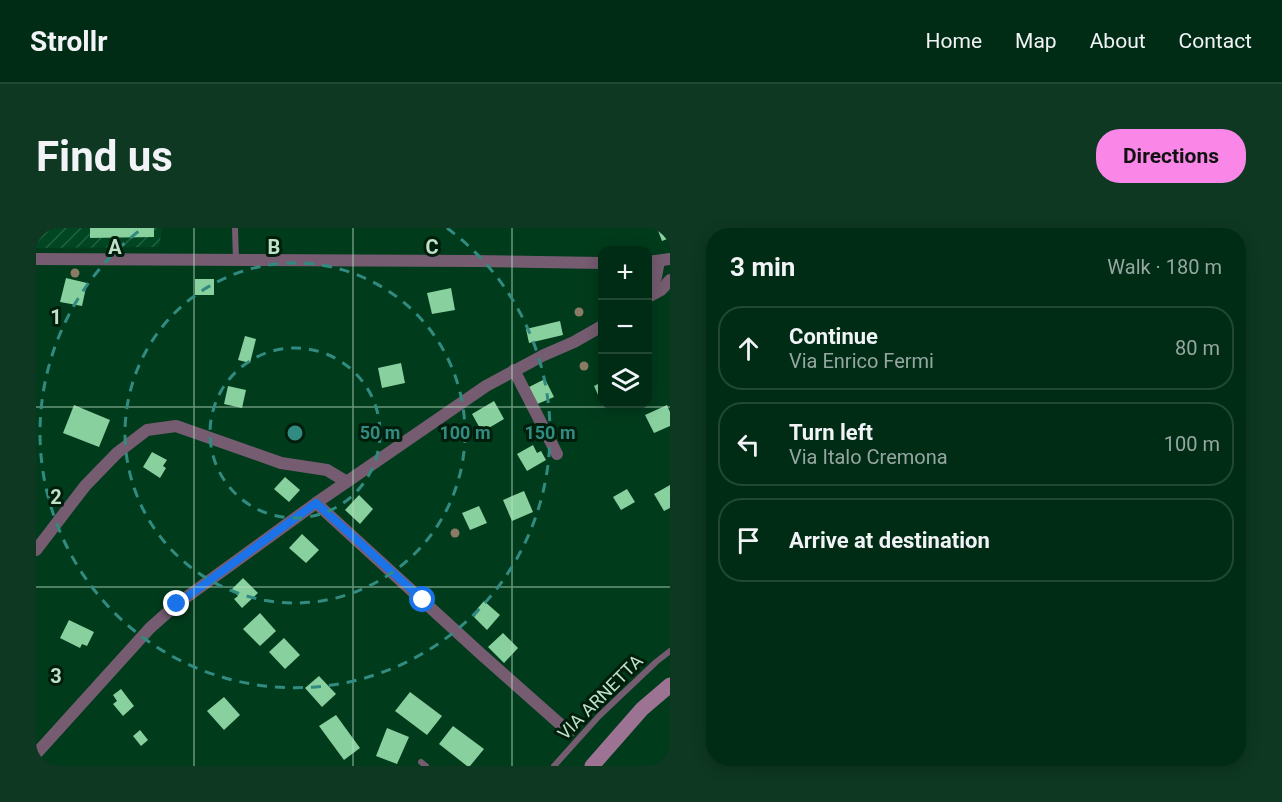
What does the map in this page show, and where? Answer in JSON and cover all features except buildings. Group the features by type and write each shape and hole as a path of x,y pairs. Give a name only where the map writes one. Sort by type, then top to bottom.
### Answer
{"main road":[{"path":"592,766 642,709 670,685"}],"street":[{"path":"36,259 598,263"},
{"path":"652,286 659,261"},
{"path":"652,293 661,290 670,280"},
{"path":"36,754 150,628 177,604 316,503 486,386 598,329"},
{"path":"514,370 557,454"},
{"path":"36,550 85,486 117,453 147,430 176,426 281,463 327,471 347,482"},
{"path":"316,503 569,732"}],"lane":[{"path":"235,228 236,260"},
{"name":"VIA ARNETTA","path":"554,766 599,716 670,651"}],"shaded area":[{"path":"36,228 162,228 159,247 36,248"}],"route":[{"path":"177,604 316,503 423,600"}]}
